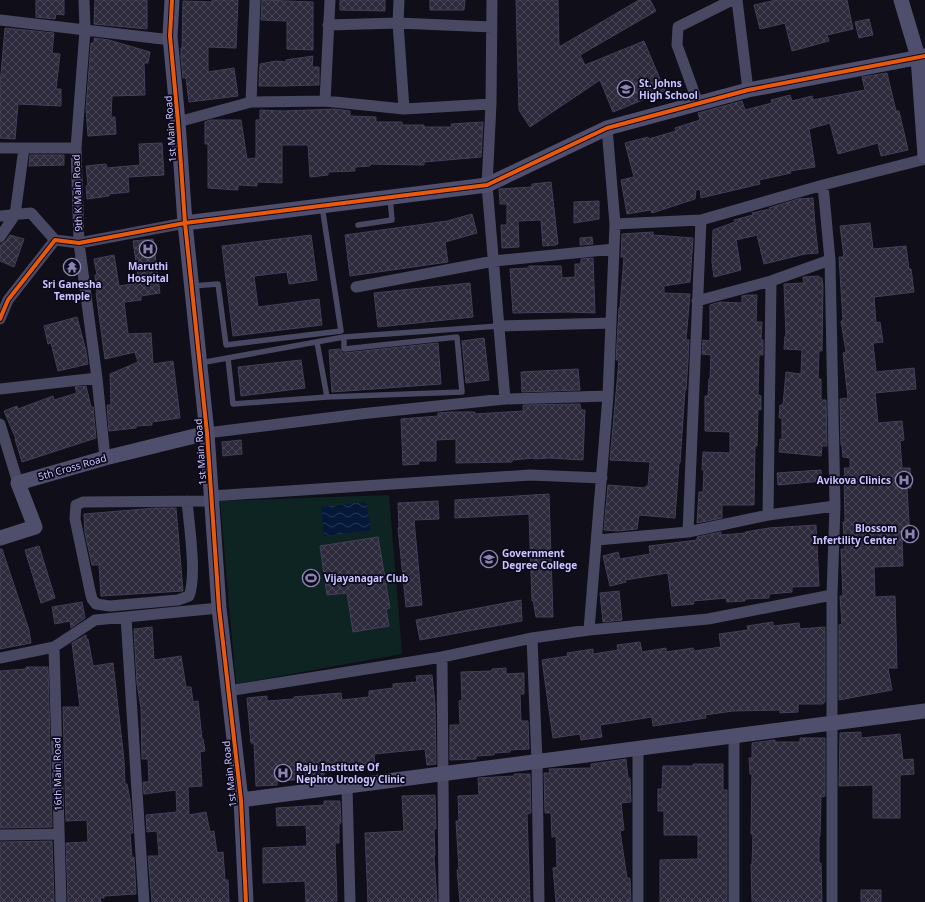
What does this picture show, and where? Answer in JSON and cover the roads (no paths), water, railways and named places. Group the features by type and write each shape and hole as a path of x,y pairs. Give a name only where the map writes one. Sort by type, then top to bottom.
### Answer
{"street":[{"name":"9th K Main Road","path":"84,0 85,30 76,148 79,243 97,378 105,458"},
{"name":"1st Main Road","path":"172,0 170,36 185,223 207,433 219,608 241,800 246,902"},
{"path":"251,102 255,0"},
{"path":"325,101 330,0"},
{"path":"399,0 398,23 404,109"},
{"path":"492,0 491,104 487,185 505,399"},
{"path":"698,103 677,45 678,28 732,0"},
{"path":"737,0 748,90"},
{"path":"901,0 921,56 925,156"},
{"path":"0,20 171,40"},
{"path":"328,24 398,23 492,26"},
{"path":"0,216 31,213 55,240 79,243 185,223 487,185 606,128 748,90 921,56"},
{"path":"178,122 251,102 325,101 404,109 491,104"},
{"path":"589,630 608,396 615,224 606,128"},
{"path":"0,148 76,148"},
{"path":"0,237 14,214 24,148"},
{"path":"615,224 701,220 823,185 925,159"},
{"path":"823,185 830,260 835,506 832,595 832,902"},
{"path":"688,532 701,220"},
{"path":"0,319 4,300 55,240"},
{"path":"356,287 494,261 614,249"},
{"path":"697,301 771,281 830,260"},
{"path":"768,515 771,281"},
{"path":"499,326 611,322"},
{"path":"0,390 97,378"},
{"path":"207,433 360,414 505,399 608,396"},
{"path":"0,424 18,483 34,527 0,538"},
{"name":"5th Cross Road","path":"18,483 105,458 207,433"},
{"path":"187,501 192,568 192,589 190,596 178,600 110,606 96,604 92,599 90,591 75,519 76,505 83,502 187,501 211,497 530,475 602,478"},
{"path":"597,540 688,532 768,515 835,506"},
{"path":"228,691 442,657 532,638 589,630 708,619 832,595"},
{"path":"0,658 54,647 95,620 219,608"},
{"path":"126,617 144,902"},
{"path":"532,638 537,762 539,902"},
{"name":"16th Main Road","path":"54,647 61,902"},
{"path":"442,657 444,902"},
{"path":"241,800 925,710"},
{"path":"734,736 734,902"},
{"path":"638,748 638,902"},
{"path":"347,787 350,902"},
{"path":"0,835 58,834"}],"lane":[{"path":"358,225 392,220 390,197"},
{"path":"192,286 218,284 226,345 341,331 322,206"},
{"path":"200,363 344,337 499,326"},
{"path":"228,358 233,404 327,397 462,392 457,337 344,349 344,337"},
{"path":"317,342 327,397"}],"water":[{"path":"366,502 371,530 324,536 321,507"}],"place":[{"name":"St. Johns High School","path":"626,89"},
{"name":"Maruthi Hospital","path":"148,249"},
{"name":"Sri Ganesha Temple","path":"72,267"},
{"name":"Avikova Clinics","path":"904,480"},
{"name":"Blossom Infertility Center","path":"910,534"},
{"name":"Government Degree College","path":"489,559"},
{"name":"Vijayanagar Club","path":"311,578"},
{"name":"Raju Institute Of Nephro Urology Clinic","path":"283,773"}]}
